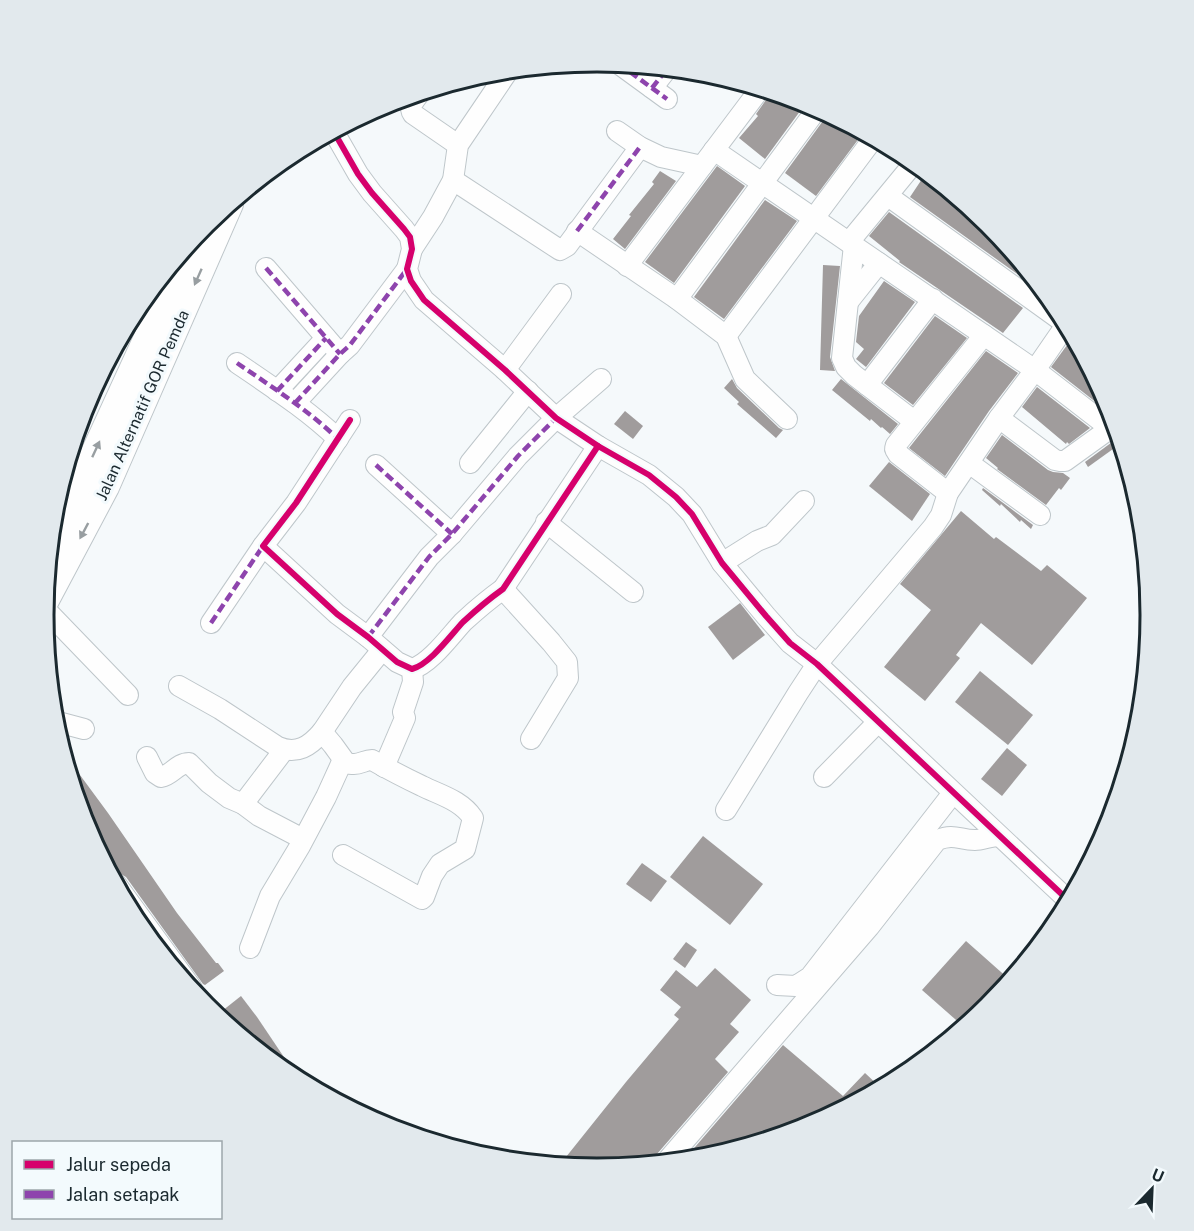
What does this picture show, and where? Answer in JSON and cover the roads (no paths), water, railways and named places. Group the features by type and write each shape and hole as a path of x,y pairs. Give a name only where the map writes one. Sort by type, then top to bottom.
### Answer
{"main road":[{"name":"Jalan Alternatif GOR Pemda","path":"55,583 106,487 221,224"},
{"name":"Jalan Alternatif GOR Pemda","path":"64,510 88,466 150,308"}],"street":[{"path":"633,74 660,93 665,77"},
{"path":"295,403 350,345 407,268 412,249 434,217 453,180 458,145 501,81"},
{"path":"627,266 755,96"},
{"path":"411,106 413,114 458,145"},
{"path":"677,299 812,117"},
{"path":"616,131 640,147 661,157 702,166"},
{"path":"337,139 365,184 410,237 412,249"},
{"path":"726,336 868,145"},
{"path":"453,180 560,250 567,246 640,147"},
{"path":"714,150 984,334 1104,421"},
{"path":"908,171 851,244 842,358 846,367 854,375 914,421"},
{"path":"888,196 1044,308"},
{"path":"577,231 677,299 726,336 745,379 787,419"},
{"path":"848,302 879,263"},
{"path":"266,268 340,354"},
{"path":"407,268 411,280 424,300 556,418 598,446 649,475 676,496 692,514 722,563 790,642 817,664 1062,895"},
{"path":"505,370 561,294"},
{"path":"867,385 933,300"},
{"path":"726,810 817,664 933,527 941,515 948,493 1060,333"},
{"path":"948,493 898,454 895,449 914,421 984,334"},
{"path":"277,391 326,338"},
{"path":"237,363 295,403 338,439"},
{"path":"179,686 284,750 301,749 317,738 352,687 375,643 429,557 452,534 518,456 556,418 601,379"},
{"path":"471,463 528,391"},
{"path":"999,418 1055,460 1060,461 1065,461 1107,430"},
{"path":"211,623 296,503 350,420"},
{"path":"412,669 425,662 485,602 503,589 598,446"},
{"path":"969,462 1040,515"},
{"path":"376,465 452,534"},
{"path":"722,563 757,541 772,535 804,501"},
{"path":"546,522 633,592"},
{"path":"264,546 337,614 397,662 412,669"},
{"path":"503,589 567,662 568,678 531,739"},
{"path":"54,618 128,695"},
{"path":"384,767 405,718 404,712 413,682 412,669"},
{"path":"824,777 878,722"},
{"path":"65,724 84,729"},
{"path":"322,732 346,763"},
{"path":"243,804 284,750"},
{"path":"147,757 155,773 160,777 168,776 185,763 189,763 209,783 229,798 303,840"},
{"path":"250,948 270,896 303,840 343,763 356,764 372,760 460,804 473,818 465,849 440,864 422,899 342,855"},
{"path":"777,984 796,986 810,977 953,793"},
{"path":"674,1153 869,927 937,840 948,836 977,841 999,836"}]}
